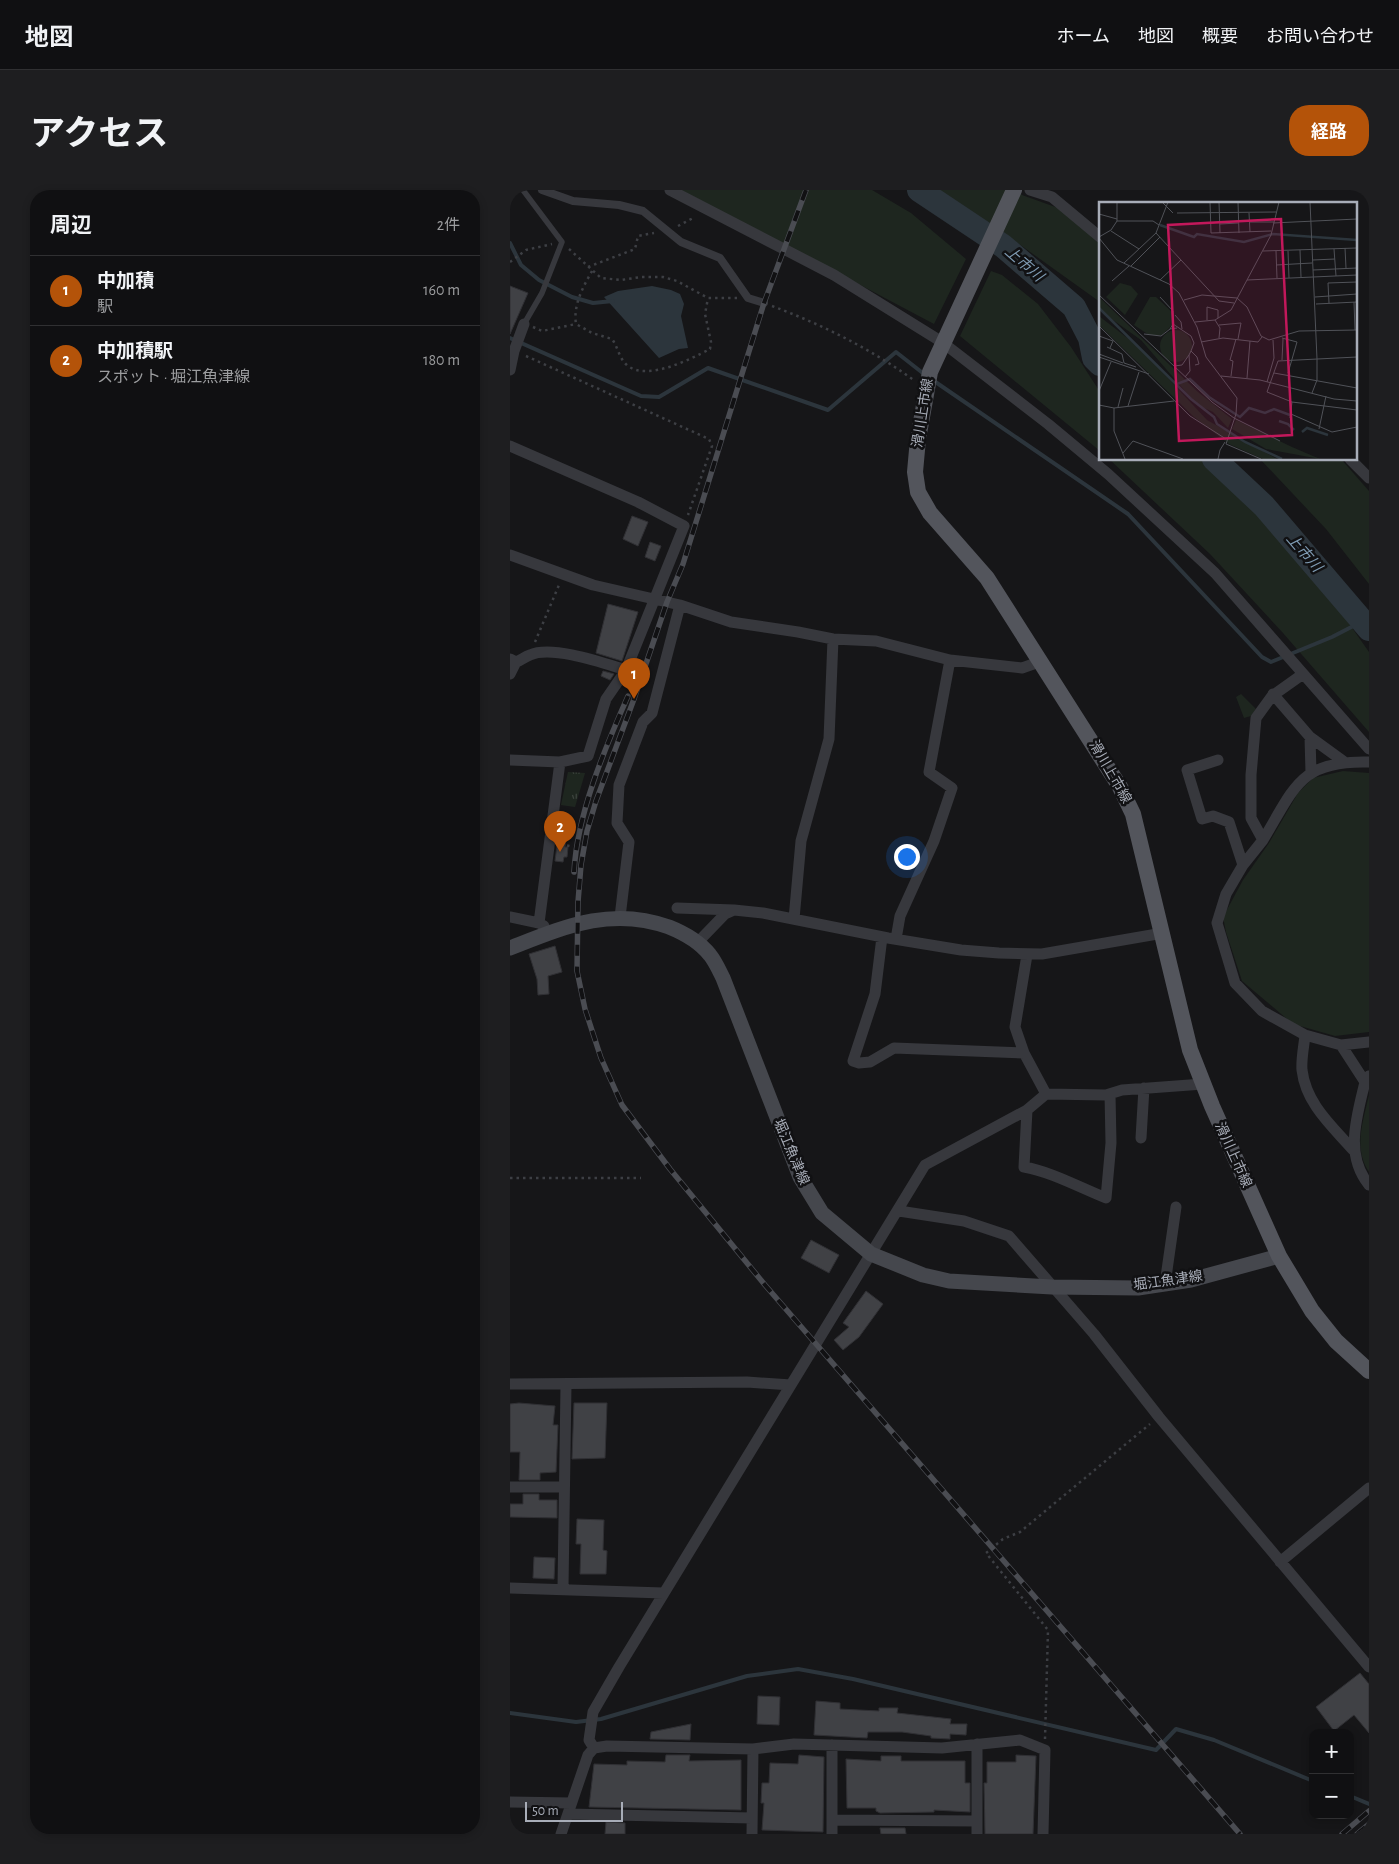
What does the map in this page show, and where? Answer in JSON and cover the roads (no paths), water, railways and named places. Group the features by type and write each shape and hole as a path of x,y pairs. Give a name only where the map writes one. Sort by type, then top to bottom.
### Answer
{"main road":[{"name":"滑川上市線","path":"1014,190 942,342 926,389 915,472 918,492 930,513 987,578 1081,724 1133,814 1190,1050 1203,1084 1279,1256 1312,1311 1336,1341 1369,1371"},
{"name":"堀江魚津線","path":"510,948 545,927 620,917 648,920 676,930 698,942 710,955 723,978 800,1178 822,1213 871,1254 923,1276 949,1281 1052,1287 1138,1288 1191,1280 1279,1256"}],"street":[{"path":"542,190 573,201 619,205 643,211 681,242 720,258 748,298 764,303"},
{"path":"670,190 834,275 942,342 1108,474 1215,573 1369,749"},
{"path":"1030,190 1052,197 1099,236"},
{"path":"510,370 512,350 524,324"},
{"path":"510,446 638,502 684,526 626,670 606,699 588,756 560,762 510,760"},
{"path":"1351,460 1369,478"},
{"path":"510,555 593,585 680,604 731,622 833,639 876,641 950,660 1022,668 1040,662"},
{"path":"620,917 629,842 617,823 619,785 643,722 652,713 680,604"},
{"path":"794,919 800,841 829,739 833,639"},
{"path":"510,674 513,660 524,660 529,655 550,652 578,657 626,670"},
{"path":"896,939 900,916 934,841 952,788 929,772 950,660"},
{"path":"1264,840 1251,818 1251,775 1256,718 1273,694 1303,674"},
{"path":"1273,694 1310,737 1343,761"},
{"path":"1310,737 1311,773"},
{"path":"1218,760 1187,770 1202,819 1213,816 1229,822 1243,865"},
{"path":"1369,762 1343,761 1319,767 1296,785 1264,840 1243,865 1226,894 1217,924 1234,983 1262,1011 1305,1035 1341,1045 1369,1042"},
{"path":"510,917 545,927 560,762"},
{"path":"677,908 734,910 794,919 961,950 1027,954 1163,933"},
{"path":"698,942 725,914 734,910"},
{"path":"882,936 875,994 852,1061 858,1063 870,1062 894,1048 1024,1054"},
{"path":"1027,954 1015,1027 1024,1054 1046,1094"},
{"path":"1305,1035 1302,1068 1306,1088 1315,1107 1353,1150 1369,1185"},
{"path":"1341,1045 1367,1079 1356,1121 1353,1150"},
{"path":"594,1748 589,1740 593,1712 663,1593 926,1165 1027,1110 1046,1094 1110,1094 1122,1090 1203,1084"},
{"path":"1140,1138 1144,1088"},
{"path":"1027,1110 1024,1167 1041,1170 1059,1180 1106,1198 1111,1143 1110,1094"},
{"path":"1165,1284 1176,1207"},
{"path":"899,1211 964,1221 1009,1236 1094,1334 1159,1417 1212,1476 1280,1562 1369,1667"},
{"path":"510,1384 747,1382 791,1385"},
{"path":"563,1588 566,1385"},
{"path":"510,1487 563,1487"},
{"path":"1280,1562 1369,1488"},
{"path":"510,1588 563,1588 663,1593"},
{"path":"561,1834 588,1755 594,1748 607,1746 754,1749 794,1744 832,1744 942,1748 1020,1740 1045,1750 1043,1834"},
{"path":"832,1744 832,1834"},
{"path":"976,1834 977,1744"},
{"path":"752,1834 754,1749"},
{"path":"510,1802 570,1808 752,1818"},
{"path":"832,1820 977,1821"}],"lane":[{"path":"523,190 562,242 542,293 524,324"}],"waterway":[{"name":"上市川","path":"919,190 1003,246 1074,307 1090,338 1094,358 1099,363"},
{"path":"510,243 521,265 539,280 572,297 593,303 613,301"},
{"path":"510,338 641,396 659,397 708,368 828,410 896,352 924,374"},
{"path":"934,381 1128,514 1262,657 1271,662 1332,637 1363,621"},
{"name":"上市川","path":"1215,460 1264,506 1369,629"},
{"path":"510,1713 576,1722 601,1719 747,1676 798,1669 853,1679 1156,1750 1176,1729 1214,1740 1309,1779"},
{"path":"1354,1798 1369,1804"}],"railway":[{"path":"806,190 764,303 683,564 667,602 587,831 581,865 578,902 577,971 585,1009 601,1058 622,1105 670,1169 765,1285 1240,1834"},
{"path":"574,872 580,827 586,805 610,737 628,696"},
{"path":"1342,1834 1369,1811"},
{"path":"1357,1834 1369,1824"}],"place":[{"name":"中加積","path":"634,699"},
{"name":"中加積駅","path":"560,852"}]}
